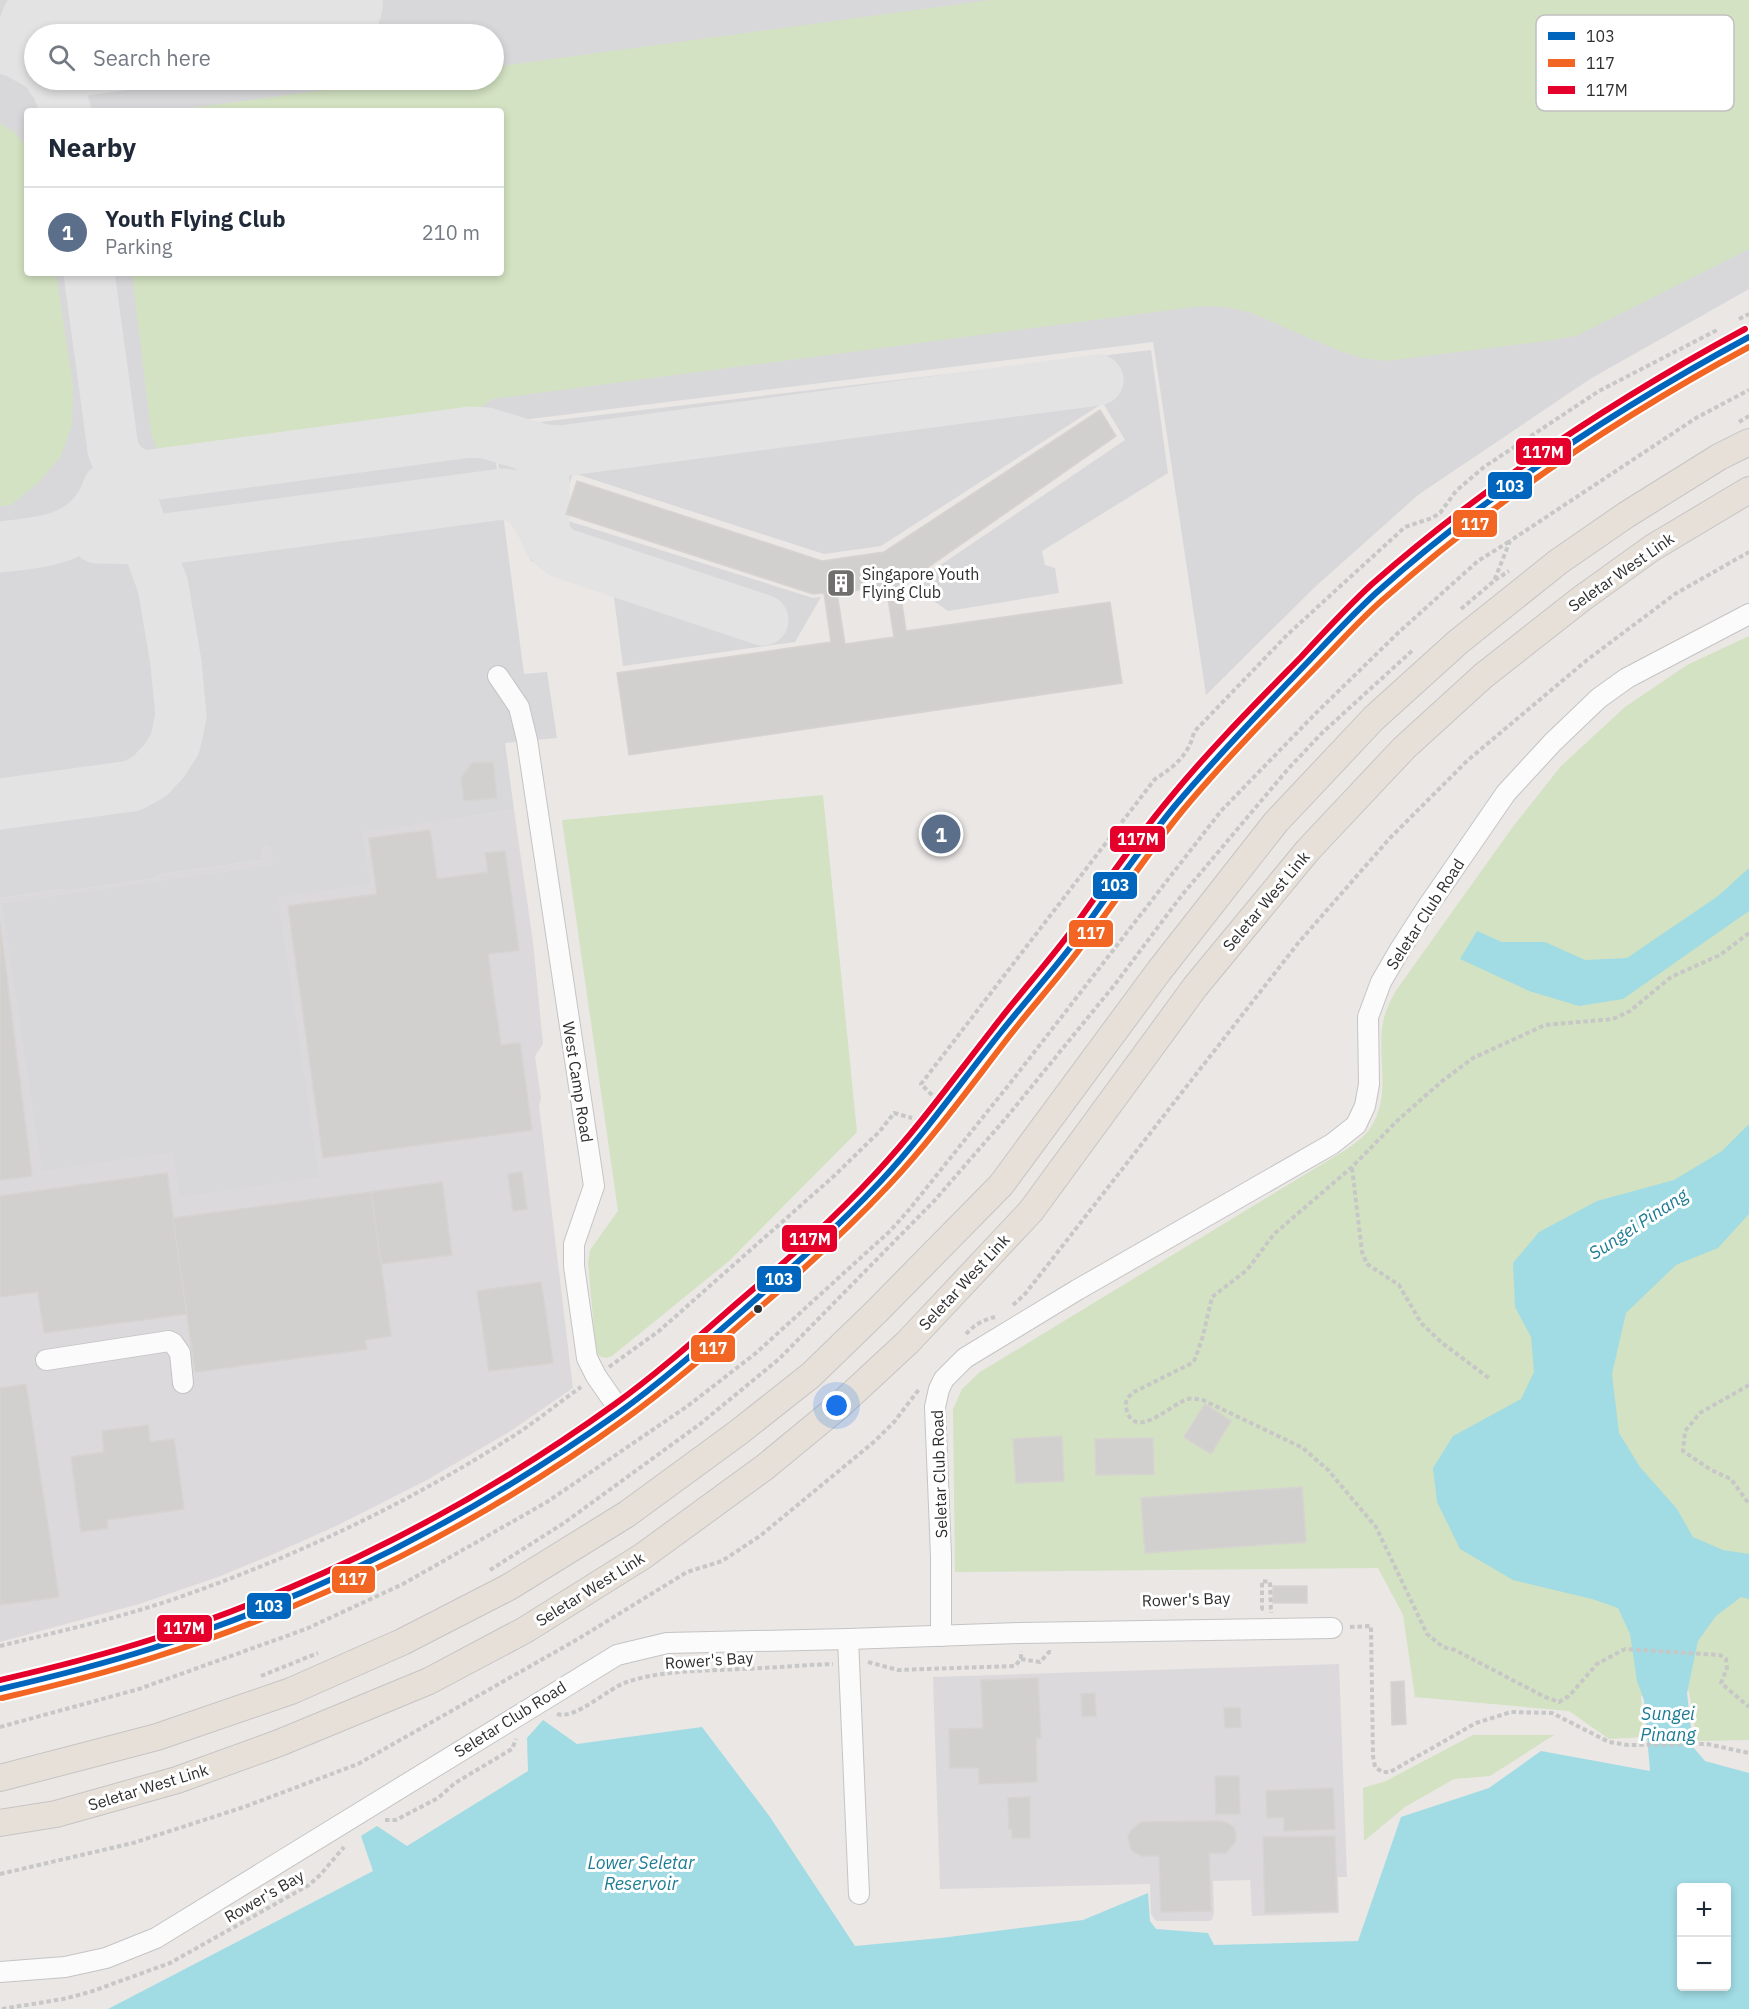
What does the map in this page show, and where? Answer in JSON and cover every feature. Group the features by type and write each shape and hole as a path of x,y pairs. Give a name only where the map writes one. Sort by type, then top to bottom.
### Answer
{"main road":[{"path":"0,1778 158,1737 291,1691 402,1642 509,1587 627,1514 739,1432 811,1375 878,1311 1001,1185 1159,971 1276,822 1374,718 1458,642 1558,562 1626,515 1719,457 1749,442"},
{"name":"Seletar West Link","path":"0,1823 56,1814 177,1780 279,1743 419,1685 525,1630 643,1556 765,1467 839,1406 908,1342 1031,1211 1195,987 1308,850 1404,748 1483,676 1581,599 1652,548 1749,490"},
{"path":"1086,1071 1100,1080 1107,1078 1145,1029 1162,1012 1195,987"}],"street":[{"path":"0,1689 89,1667 186,1636 281,1600 373,1558 460,1514 552,1459 621,1412 704,1346 884,1179 927,1130 1003,1030 1058,964 1173,808 1263,707 1374,595 1490,500 1605,422 1707,359 1749,338"},
{"name":"Seletar Club Road","path":"0,1972 64,1967 106,1958 156,1938 616,1654 667,1643 940,1636 941,1556 935,1407 944,1379 965,1358 1077,1290 1332,1144 1356,1125 1365,1106 1370,1084 1368,1017 1381,982 1398,951 1506,793 1553,742 1599,698 1627,678 1743,617"},
{"name":"West Camp Road","path":"498,676 519,706 527,740 594,1186 574,1244 574,1266 587,1358 596,1377 621,1412"},
{"path":"46,1360 169,1341 177,1347 180,1353 183,1383"},
{"path":"940,1636 1332,1628"},
{"path":"848,1640 859,1894"}],"path":[{"path":"927,1102 933,1095 921,1084 1071,887 1155,779 1171,769 1183,757 1194,732 1287,635 1405,527 1440,513 1456,491 1484,467 1599,391 1749,314"},
{"path":"0,1727 150,1685 306,1629 404,1584 547,1502 689,1406 747,1360 890,1231 1015,1077 1221,811 1316,712 1400,631 1478,561 1510,541"},
{"path":"1749,933 1720,955 1671,977 1630,1011 1613,1019 1545,1025 1473,1058 1441,1082 1398,1120 1352,1167 1274,1234 1247,1270 1212,1297 1195,1359 1187,1367 1134,1392 1125,1404 1128,1412 1137,1422 1146,1422 1182,1401 1196,1398 1303,1448 1328,1470 1376,1527 1418,1618 1434,1642 1455,1650 1545,1697 1559,1702 1569,1696 1597,1664 1625,1649 1719,1655 1726,1659 1727,1668 1721,1683 1749,1707"},
{"path":"0,1646 84,1626 171,1600 272,1561 374,1516 508,1439 659,1331 834,1176 894,1113 912,1118 916,1116"},
{"path":"1352,1167 1362,1252 1367,1264 1399,1285 1420,1323 1490,1379"},
{"path":"1749,1386 1700,1413 1685,1431 1683,1451 1711,1470 1731,1479 1749,1504"},
{"name":"Rower's Bay","path":"1251,1609 1262,1609 1262,1581 1269,1582 1271,1612 1281,1612"},
{"path":"1332,1628 1371,1626 1373,1756 1375,1767 1382,1772 1390,1772 1476,1723 1511,1712 1552,1713 1609,1742 1628,1745 1707,1744 1749,1753"},
{"path":"1020,1633 1021,1659"},
{"name":"Rower's Bay","path":"548,1711 561,1715 588,1706 626,1682 689,1670 872,1662 898,1670 1015,1666 1021,1659 1040,1662 1049,1652 1059,1652"},
{"path":"378,1819 396,1820 438,1798 455,1783 512,1749 520,1732"},
{"name":"Rower's Bay","path":"2,2009 72,1997 170,1963 309,1885 351,1838"}],"shaded area":[{"path":"0,0 1749,0 1749,289 1590,379 1418,495 1315,587 1206,695 1153,342 498,423 492,431 524,674 547,672 557,738 505,743 514,810 362,832 370,884 278,897 319,1177 180,1197 173,1152 42,1171 2,904 273,865 271,845 265,845 262,853 263,860 161,874 157,878 67,891 63,889 0,898"},
{"path":"1151,350 1168,473 1042,551 1045,565 1055,568 1059,593 948,611 911,585 1125,440 1103,403 881,546 824,554 573,473 559,518 813,598 821,597 795,642 623,666 613,590 531,561 519,527 505,515 494,433 498,427"},
{"path":"514,810 533,942 543,1044 535,1056 541,1098 539,1106 573,1388 509,1432 427,1480 336,1526 269,1556 218,1577 139,1604 0,1642 0,898 157,878 161,874 263,860 262,853 265,845"},
{"path":"1339,1664 1347,1877 1338,1877 1339,1913 1252,1916 1250,1880 1213,1881 1214,1913 1212,1920 1209,1921 1156,1921 1151,1914 1150,1884 940,1889 933,1677"}],"green space":[{"path":"990,0 1749,0 1749,249 1576,336 1547,341 1386,361 1362,358 1340,351 1249,312 1225,307 1202,306 492,399 470,417 178,457 163,455 156,446 151,432 132,276 504,276 504,108 190,108 324,90 504,90 504,66"},
{"path":"0,123 15,133 24,144 24,276 56,276 73,387 72,424 61,456 39,482 11,505 0,506"},
{"path":"1749,636 1749,1740 1697,1741 1689,1691 1641,1696 1643,1737 1609,1739 1569,1711 1415,1697 1403,1615 1378,1568 955,1572 953,1409 962,1389 980,1372 1347,1149 1363,1136 1378,1114 1381,1100 1382,1032 1390,1001 1512,828 1561,766 1625,707 1687,665"},
{"path":"823,795 857,1132 729,1261 612,1356 606,1358 599,1356 596,1351 588,1263 590,1250 618,1211 562,820"},
{"path":"1473,1735 1554,1735 1490,1776 1454,1779 1405,1807 1364,1841 1363,1788 1386,1781"}],"water":[{"path":"1749,868 1749,911 1623,999 1579,1006 1529,991 1460,959 1477,931 1502,942 1545,942 1585,960 1627,958 1718,896"},
{"name":"Lower Seletar Reservoir","path":"1749,1124 1749,1214 1718,1248 1676,1265 1626,1313 1612,1374 1619,1433 1640,1467 1677,1509 1693,1537 1723,1550 1749,1554 1749,1599 1741,1597 1716,1616 1698,1641 1687,1693 1693,1747 1705,1761 1749,1773 1749,2009 108,2009 373,1871 361,1836 377,1826 407,1846 528,1771 527,1738 543,1720 577,1744 702,1727 770,1817 855,1946 1083,1920 1148,1893 1150,1921 1156,1929 1208,1933 1214,1945 1358,1941 1401,1817 1489,1788 1541,1751 1650,1771 1644,1700 1637,1681 1630,1634 1618,1608 1592,1599 1513,1580 1460,1549 1437,1502 1433,1468 1453,1436 1521,1399 1534,1372 1531,1337 1515,1307 1513,1263 1539,1232 1597,1201 1674,1180 1722,1151"}],"building":[{"name":"Singapore Youth Flying Club","path":"1100,410 1116,436 907,582 899,584 906,631 1110,602 1122,683 629,755 617,673 831,642 824,593 813,594 566,514 577,481 822,561 884,552","holes":["886,586 894,637 845,644 837,593"]},
{"path":"493,762 497,798 464,801 461,778 472,763"},
{"path":"430,830 437,879 488,872 485,853 505,851 519,950 488,954 501,1045 520,1043 532,1130 323,1158 288,906 377,894 369,838"},
{"path":"0,923 32,1176 0,1180"},
{"path":"522,1172 527,1209 513,1211 508,1174"},
{"path":"167,1173 187,1314 44,1333 38,1292 0,1297 0,1196"},
{"path":"442,1182 452,1255 381,1264 371,1192"},
{"path":"371,1192 391,1336 365,1340 367,1349 195,1372 173,1218"},
{"path":"541,1282 553,1363 489,1371 477,1291"},
{"path":"26,1384 59,1597 0,1605 0,1388"},
{"path":"1205,1404 1231,1421 1211,1454 1184,1437"},
{"path":"148,1425 150,1442 174,1439 184,1509 107,1520 108,1528 81,1532 71,1457 104,1452 102,1431"},
{"path":"1062,1436 1064,1481 1016,1483 1013,1439"},
{"path":"1153,1438 1154,1474 1096,1475 1095,1439"},
{"path":"1302,1487 1306,1542 1145,1553 1141,1498"},
{"path":"1273,1586 1307,1586 1307,1603 1273,1603"},
{"path":"1038,1678 1041,1738 1036,1738 1037,1782 979,1784 979,1768 950,1768 949,1729 983,1728 981,1680"},
{"path":"1404,1681 1406,1724 1392,1725 1391,1682"},
{"path":"1095,1693 1096,1716 1082,1716 1081,1694"},
{"path":"1224,1708 1240,1708 1241,1727 1225,1728"},
{"path":"1215,1776 1239,1776 1240,1814 1216,1814"},
{"path":"1333,1788 1335,1829 1284,1831 1284,1817 1267,1818 1266,1791"},
{"path":"1030,1797 1030,1838 1012,1838 1012,1828 1009,1829 1008,1798"},
{"path":"1221,1821 1234,1828 1236,1834 1235,1842 1226,1853 1209,1853 1211,1911 1161,1912 1159,1856 1142,1856 1131,1849 1128,1837 1130,1832 1141,1822"},
{"path":"1335,1836 1337,1911 1265,1913 1263,1837"}],"taxiway":[{"path":"0,47 24,56"},
{"path":"58,90 65,108"},
{"path":"0,804 132,786 150,776 164,761 175,744 181,716 176,663 163,586 113,449 89,276"},
{"path":"526,445 561,451 1098,380"},
{"path":"113,449 125,466 144,476 470,432 486,433 526,445 539,455 544,466 544,530 551,543 562,553 763,620"},
{"path":"0,547 49,540 78,528 100,505 108,488"},
{"path":"97,538 166,539 503,494 523,501 537,517 544,530"}],"runway":[{"path":"138,24 319,0"}],"transit line":[{"name":"117M","path":"0,1680 153,1639 214,1618 334,1568 393,1540 507,1476 562,1441 631,1392 677,1355 791,1255 877,1172 922,1120 1069,934 1131,848 1201,761 1372,584 1460,512 1551,446 1647,385 1745,329"},
{"name":"103","path":"0,1689 153,1648 275,1604 335,1577 394,1549 508,1485 563,1451 649,1390 794,1265 880,1182 927,1127 1073,944 1174,807 1238,735 1367,602 1463,521 1555,454 1650,393 1749,337"},
{"name":"117","path":"2,1698 155,1657 218,1636 341,1585 460,1525 518,1491 574,1455 644,1405 786,1284 890,1184 934,1133 1072,959 1183,810 1247,738 1367,614 1428,561 1515,493 1606,431 1749,347"}],"place":[{"name":"Singapore Youth Flying Club","path":"841,583"},
{"name":"Youth Flying Club","path":"941,834"}],"water label":[{"name":"Sungei Pinang","path":"1638,1224"},
{"name":"Sungei Pinang","path":"1668,1723"}]}
